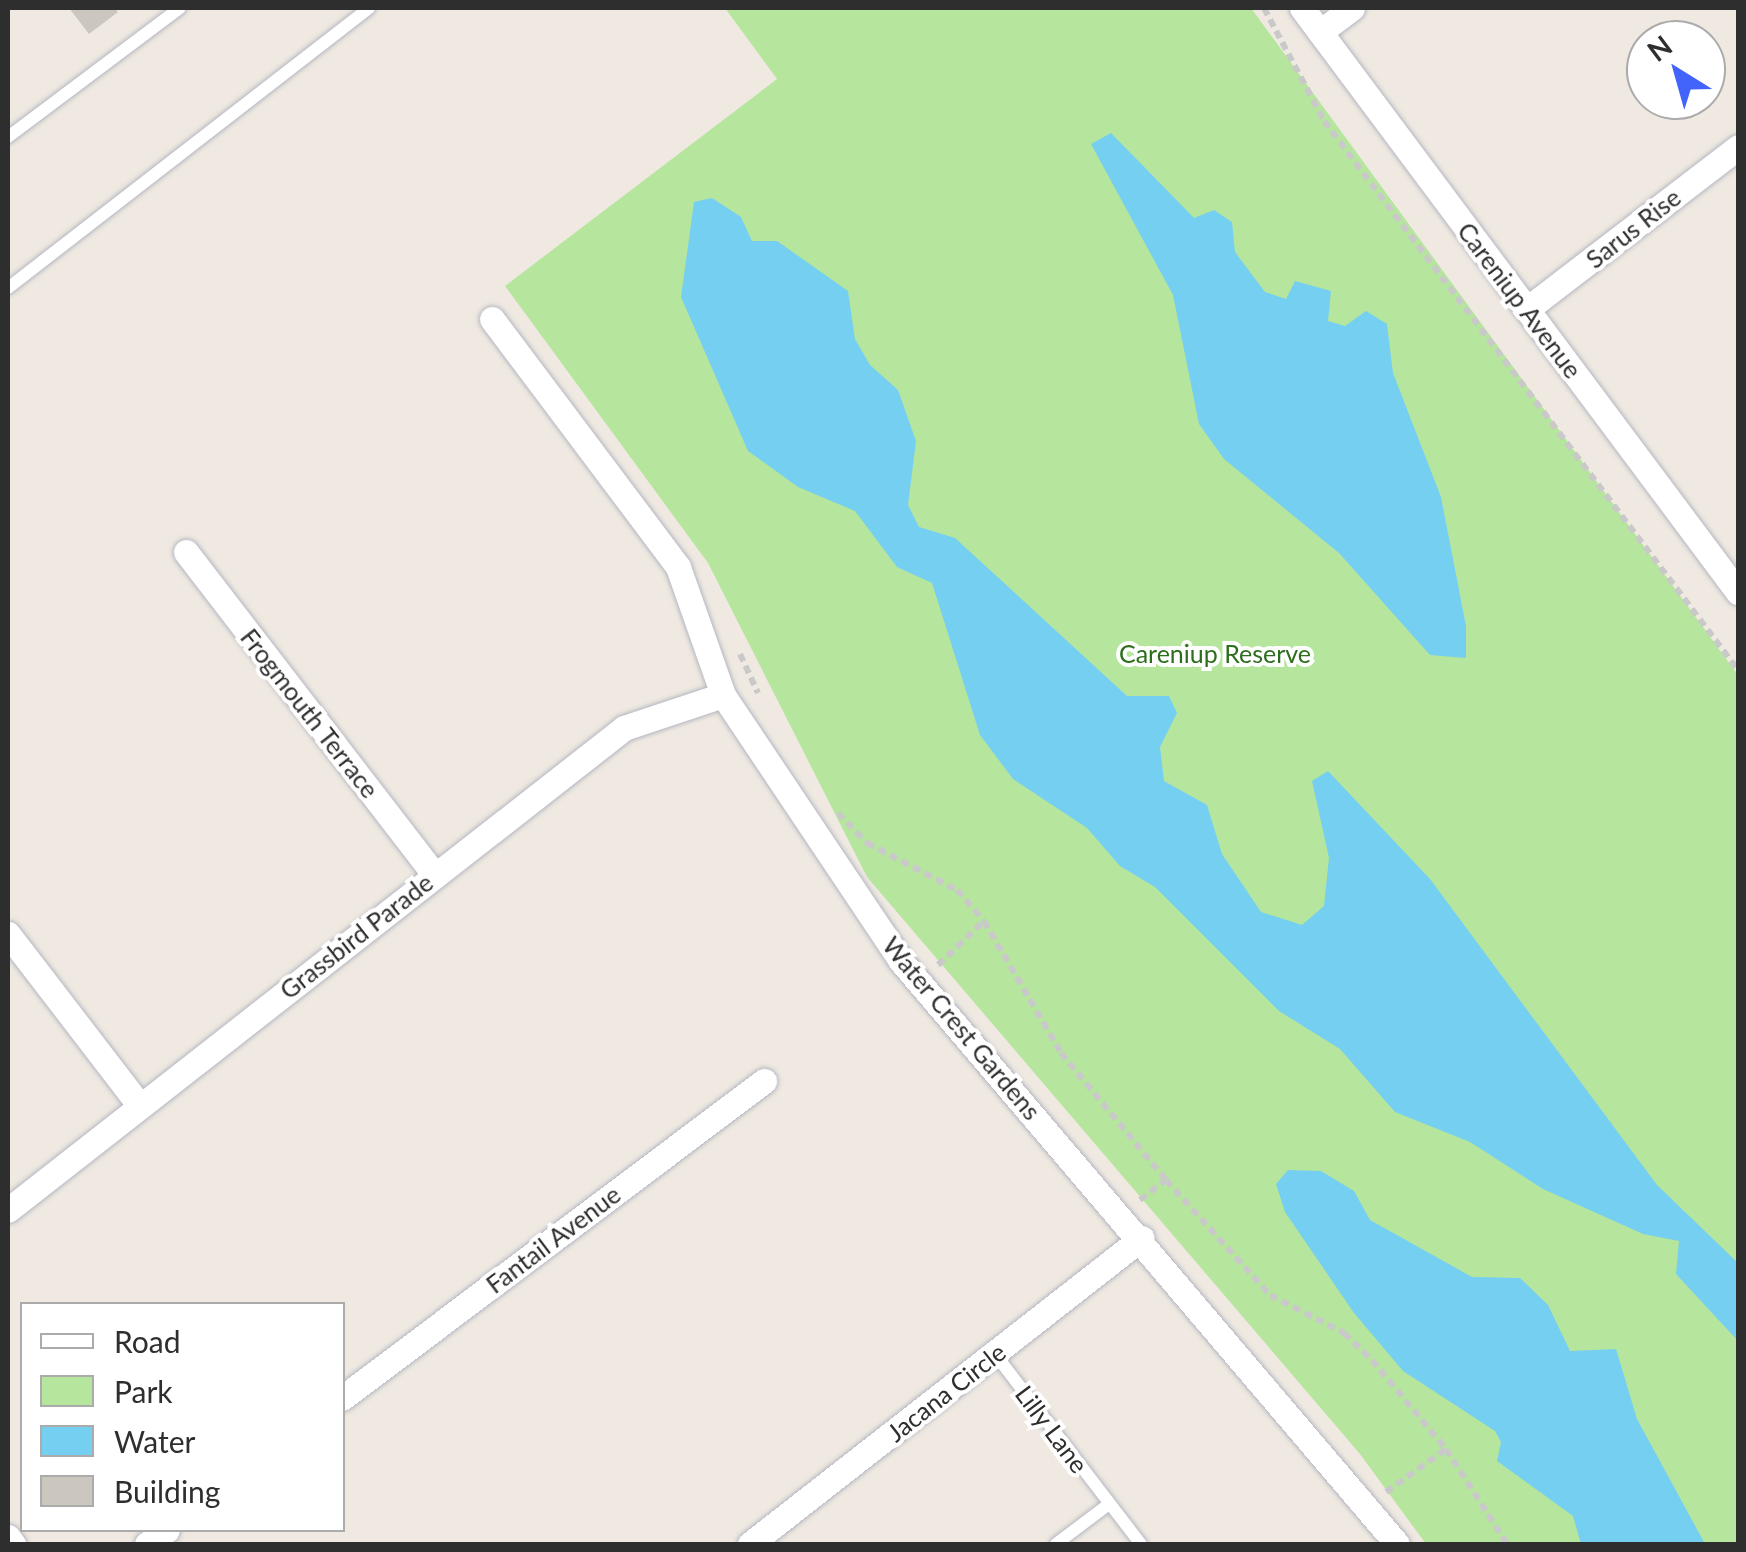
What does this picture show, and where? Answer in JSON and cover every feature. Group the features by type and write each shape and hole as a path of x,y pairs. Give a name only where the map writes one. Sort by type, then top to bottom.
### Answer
{"street":[{"name":"Careniup Avenue","path":"1302,8 1738,592"},
{"path":"1320,32 1352,8"},
{"name":"Sarus Rise","path":"1527,309 1738,147"},
{"name":"Water Crest Gardens","path":"492,320 678,567 724,695 920,983 1121,1214 1366,1506 1384,1540"},
{"name":"Frogmouth Terrace","path":"186,552 434,874"},
{"name":"Grassbird Parade","path":"8,1210 624,728 724,695"},
{"path":"8,934 140,1106"},
{"name":"Fantail Avenue","path":"345,1396 764,1081"},
{"name":"Jacana Circle","path":"750,1544 1140,1238"},
{"path":"8,1537 13,1544"}],"lane":[{"path":"8,137 180,8"},
{"path":"8,288 369,8"},
{"name":"Lilly Lane","path":"994,1354 1141,1544"},
{"path":"1056,1544 1109,1504"}],"path":[{"path":"1264,8 1324,120 1738,670"},
{"path":"733,643 760,701"},
{"path":"827,801 868,843 957,890 984,921 1061,1053 1166,1180 1270,1296 1344,1333 1372,1360 1446,1449 1507,1544"},
{"path":"920,983 984,921"},
{"path":"1121,1214 1166,1180"},
{"path":"1366,1506 1446,1449"}],"green space":[{"name":"Careniup Reserve","path":"725,8 1251,8 1738,675 1738,1544 1426,1544 1360,1454 867,877 708,563 505,286 777,79"}],"water":[{"path":"1111,133 1194,218 1214,210 1232,222 1235,252 1265,292 1286,299 1295,281 1331,291 1328,321 1345,326 1366,311 1387,324 1393,373 1441,497 1466,626 1466,658 1430,655 1339,553 1224,459 1199,424 1173,295 1091,144"},
{"path":"712,198 741,217 752,241 777,241 848,291 855,339 870,365 898,390 916,441 908,505 919,527 955,538 1127,696 1169,696 1177,713 1160,747 1164,781 1207,805 1222,854 1261,912 1302,925 1324,906 1329,858 1312,781 1328,771 1430,879 1657,1185 1738,1263 1738,1341 1676,1274 1679,1241 1643,1234 1543,1189 1470,1142 1395,1112 1340,1049 1279,1011 1155,887 1120,866 1087,828 1013,779 980,735 932,583 897,567 855,511 798,487 748,451 681,297 694,202"},
{"path":"1288,1170 1321,1171 1354,1191 1370,1220 1472,1277 1520,1278 1548,1305 1570,1351 1616,1349 1637,1419 1705,1544 1581,1544 1573,1516 1497,1461 1501,1442 1495,1431 1403,1371 1354,1313 1285,1212 1276,1184"}],"building":[{"path":"69,8 114,8 118,12 89,34"}]}
